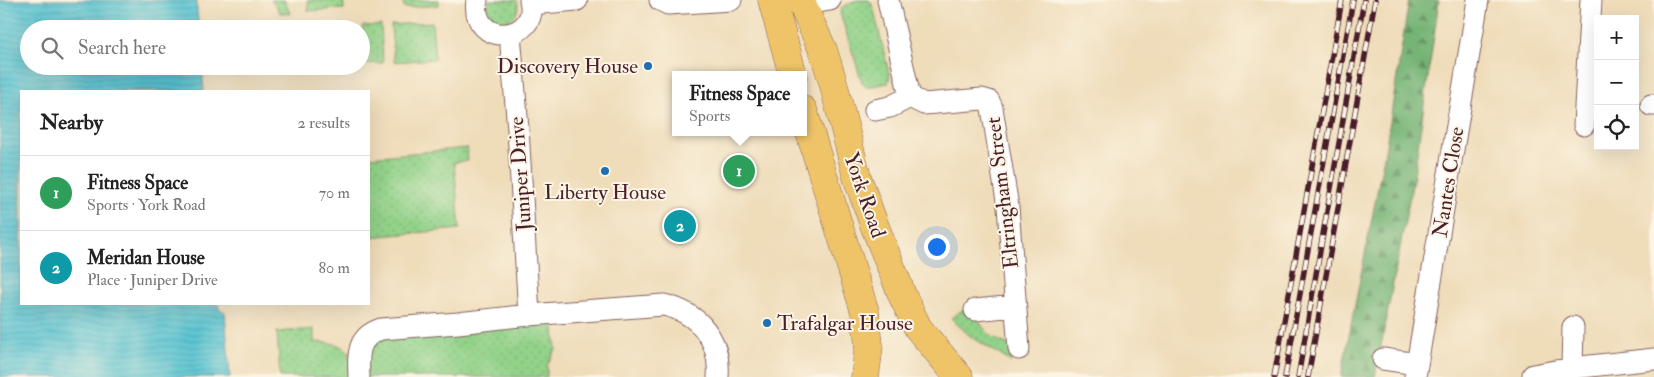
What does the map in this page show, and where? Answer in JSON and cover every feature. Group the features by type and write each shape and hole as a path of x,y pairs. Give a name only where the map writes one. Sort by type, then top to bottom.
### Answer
{"highway":[{"path":"770,0 792,71"},
{"name":"York Road","path":"800,2 823,50 857,177 903,297 918,328 959,377"},
{"name":"York Road","path":"807,123 865,312 869,345 865,377"}],"street":[{"path":"477,0 476,8 481,24 494,34 510,34 518,31 528,20 531,2 576,0"},
{"path":"660,0 668,4 731,0"},
{"path":"770,0 820,3 830,0"},
{"path":"875,110 890,107 910,97 888,0"},
{"name":"Nantes Close","path":"1383,359 1416,371 1478,0"},
{"path":"1584,125 1590,0"},
{"name":"Juniper Drive","path":"510,34 518,129 529,315"},
{"name":"Eltringham Street","path":"910,97 924,104 982,99 989,101 992,108 1008,207 1019,349"},
{"path":"359,377 358,359 364,338 381,328 664,305 674,307 703,325 715,347 718,377"},
{"path":"975,310 1015,306"},
{"path":"1572,368 1573,327"},
{"path":"1533,375 1572,368 1654,359"}],"green space":[{"path":"271,0 284,0 291,14 280,13"},
{"path":"308,0 343,0 344,9 308,11"},
{"path":"403,0 439,0 439,5 404,8"},
{"path":"489,0 517,0 518,10 513,18 509,20 495,20 489,11"},
{"path":"857,0 869,0 873,7 890,77 888,83 866,87 862,82 840,13 842,7"},
{"path":"1409,0 1439,0 1414,175 1375,377 1341,377 1386,146"},
{"path":"432,22 435,59 394,62 391,25"},
{"path":"381,25 383,63 370,64 370,26"},
{"path":"467,148 468,161 454,162 460,229 370,237 370,157"},
{"path":"971,304 981,325 1003,343 1011,345 1011,362 969,335 951,318"},
{"path":"553,321 556,349 547,365 547,377 365,377 369,348 376,339"},
{"path":"314,329 314,342 335,344 347,351 351,358 352,377 280,377 277,332"}],"water":[{"path":"0,0 196,0 198,20 20,20 20,75 203,75 204,90 20,90 20,305 218,305 219,309 225,312 230,377 0,377"}],"railway":[{"path":"1274,377 1342,0"},
{"path":"1285,377 1353,0"},
{"path":"1298,377 1364,0"},
{"path":"1308,377 1375,0"}],"place":[{"name":"Discovery House","path":"648,66"},
{"name":"Liberty House","path":"605,171"},
{"name":"Fitness Space","path":"739,171"},
{"name":"Meridan House","path":"680,226"},
{"name":"Trafalgar House","path":"767,323"}]}
